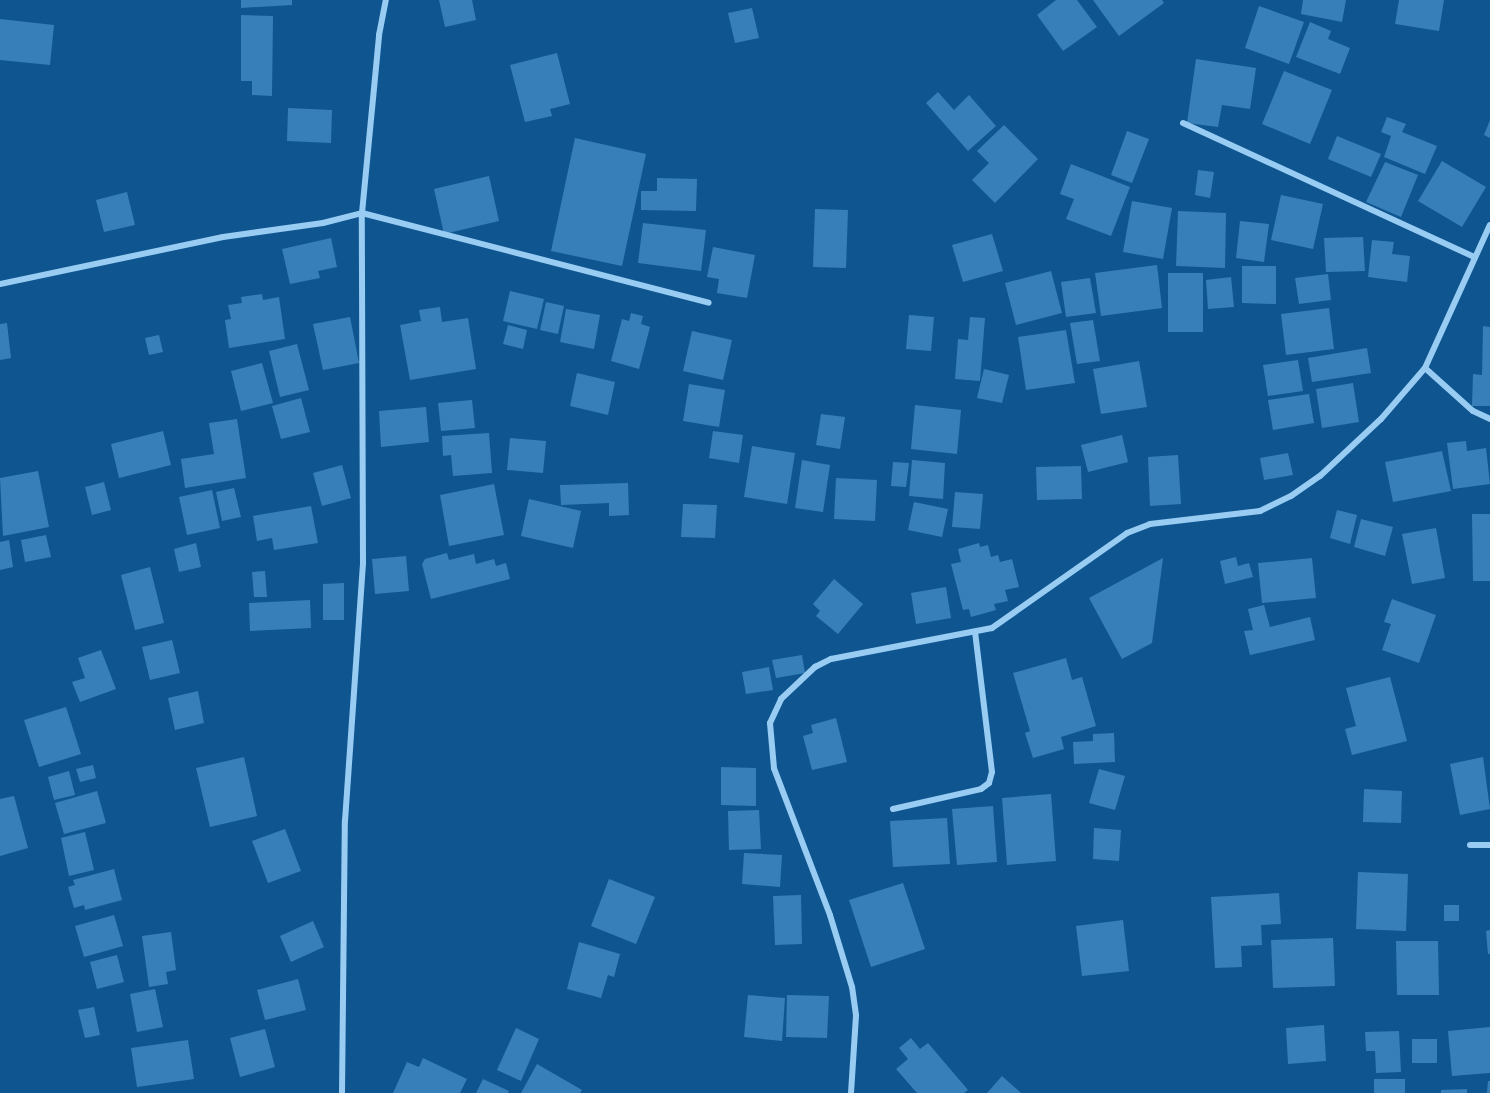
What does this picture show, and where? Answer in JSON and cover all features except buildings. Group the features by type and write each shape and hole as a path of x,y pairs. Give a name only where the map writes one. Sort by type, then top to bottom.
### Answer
{"street":[{"path":"342,1093 345,821 363,563 362,213 379,35 386,0"},
{"path":"1183,123 1474,257"},
{"path":"0,284 223,237 362,213 709,303"},
{"path":"851,1093 856,1016 852,987 831,915 774,768 770,723 781,699 815,667 831,659 992,628 1127,533 1150,524 1260,511 1291,496 1382,419 1425,368 1490,225"},
{"path":"1425,368 1473,411 1490,419"},
{"path":"893,809 981,789 989,783 992,772 975,632"},
{"path":"1470,845 1490,845"}]}
